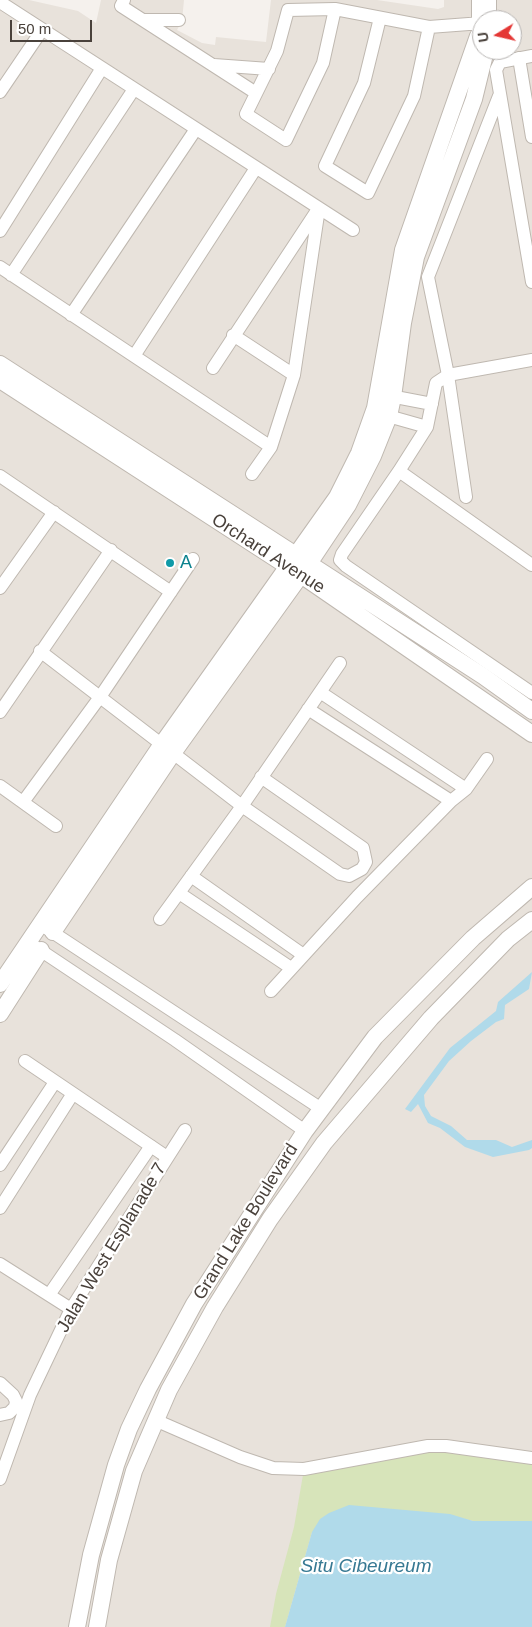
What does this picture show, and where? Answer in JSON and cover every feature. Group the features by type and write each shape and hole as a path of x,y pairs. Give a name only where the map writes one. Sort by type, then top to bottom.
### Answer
{"street":[{"path":"124,0 121,6 256,94"},
{"path":"0,2 353,230"},
{"path":"335,9 323,63 286,140 246,114 277,52 288,10 335,9 429,28 472,30"},
{"path":"380,18 364,83 325,166 368,193 414,96 429,28"},
{"path":"143,20 179,20"},
{"path":"0,92 42,30"},
{"path":"532,137 526,57 500,62 497,65 499,96 532,282"},
{"path":"0,1014 34,946 46,928 167,748 299,566 381,414 386,396 403,250 472,60"},
{"path":"212,65 269,68"},
{"path":"0,231 102,68"},
{"path":"134,89 5,271 271,447"},
{"path":"466,497 448,375 428,277 499,96"},
{"path":"71,315 196,129"},
{"path":"134,356 256,168"},
{"path":"213,368 233,335 319,208"},
{"path":"252,474 271,447 294,376 319,208"},
{"path":"233,335 294,376"},
{"path":"532,360 448,375 436,383 426,427 399,471 342,554 342,563 532,693"},
{"name":"Orchard Avenue","path":"0,364 109,443"},
{"name":"Orchard Avenue","path":"0,380 109,443 299,566 483,676 532,711"},
{"path":"386,396 432,404"},
{"path":"381,414 426,427"},
{"path":"399,471 532,565"},
{"path":"0,476 171,592"},
{"path":"0,588 54,512"},
{"path":"0,712 111,550"},
{"path":"24,802 100,697 193,559"},
{"name":"Orchard Avenue","path":"299,566 532,734"},
{"path":"40,651 242,806 340,874 349,876 362,869 366,862 363,848 261,777"},
{"path":"160,919 242,806 340,663"},
{"path":"320,692 466,790"},
{"path":"308,709 451,801"},
{"path":"270,990 302,954 451,801 466,790 487,759"},
{"path":"0,786 56,826"},
{"path":"191,876 302,954"},
{"name":"Grand Lake Boulevard","path":"77,1627 91,1555 116,1465 129,1429 148,1389 194,1304 320,1108 375,1037 427,982 473,938 532,887"},
{"path":"179,893 291,968"},
{"name":"Grand Lake Boulevard","path":"97,1627 109,1560 134,1471 155,1420 183,1363 215,1307 306,1167 431,1018 508,939 532,920"},
{"path":"46,928 320,1108"},
{"path":"0,984 34,946"},
{"path":"34,946 305,1131"},
{"path":"25,1061 72,1095 167,1157"},
{"path":"344,1077 366,1094"},
{"path":"0,1165 55,1082"},
{"path":"0,1208 72,1095"},
{"name":"Jalan West Esplanade 7","path":"0,1479 30,1395 71,1309 185,1130"},
{"path":"49,1295 151,1146"},
{"path":"288,1156 306,1167"},
{"path":"0,1264 71,1309"},
{"path":"0,1383 13,1395 16,1401 15,1407 9,1413 0,1415"},
{"path":"155,1420 240,1457 273,1468 295,1470 428,1446 446,1446 532,1458"}],"shaded area":[{"path":"0,0 29,0 78,11 96,23 101,0 184,0 182,21 177,30 202,43 215,45 216,37 266,42 271,0 377,0 438,9 444,7 444,0 532,0 532,1627 0,1627"}],"green space":[{"path":"428,1446 532,1458 532,1521 473,1521 450,1515 429,1513 312,1532 285,1627 270,1627 276,1594 294,1527 304,1469"}],"water":[{"path":"532,972 529,989 505,1005 504,1019 496,1022 471,1041 449,1061 424,1095 425,1106 431,1116 451,1126 467,1140 496,1140 512,1147 532,1140 532,1148 529,1150 493,1157 465,1147 440,1128 428,1123 418,1104 411,1112 405,1109 450,1048 496,1011 498,1002"},
{"name":"Situ Cibeureum","path":"349,1505 450,1514 473,1521 532,1521 532,1627 285,1627 312,1532 320,1519"}],"place":[{"name":"A","path":"170,563"}]}
